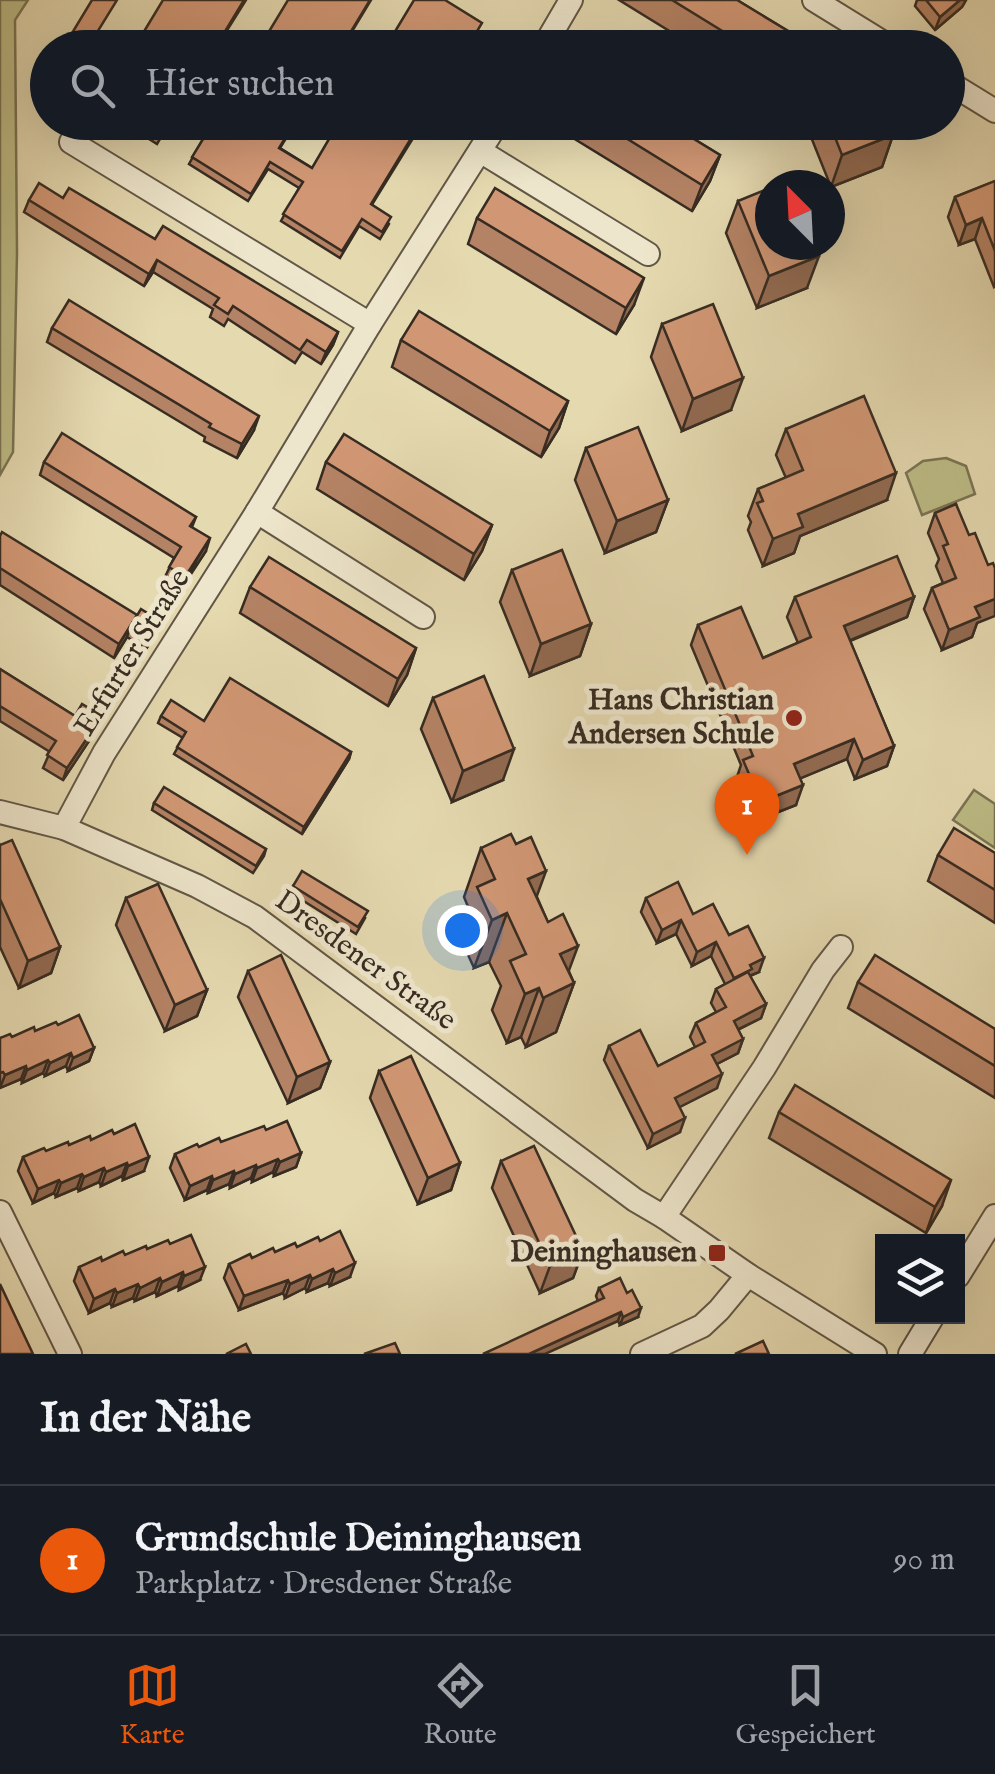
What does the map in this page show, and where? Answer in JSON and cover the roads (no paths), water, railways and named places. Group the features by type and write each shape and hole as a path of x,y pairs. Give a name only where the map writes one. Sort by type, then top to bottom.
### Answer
{"street":[{"path":"554,30 572,0"},
{"path":"814,0 863,30"},
{"path":"965,92 995,110"},
{"name":"Erfurter Straße","path":"64,828 104,754 487,140"},
{"path":"71,142 370,324"},
{"path":"480,151 648,254"},
{"path":"257,512 423,617"},
{"name":"Dresdener Straße","path":"0,812 64,828 197,886 255,917 636,1200 875,1354"},
{"path":"664,1217 841,947"},
{"path":"965,1265 995,1216"},
{"path":"3,1226 70,1354"},
{"path":"642,1354 702,1326 748,1275"},
{"path":"910,1354 928,1324"}],"place":[{"name":"Hans Christian Andersen Schule","path":"794,718"},
{"name":"Grundschule Deininghausen","path":"747,855"},
{"name":"Deininghausen","path":"717,1253"}]}
